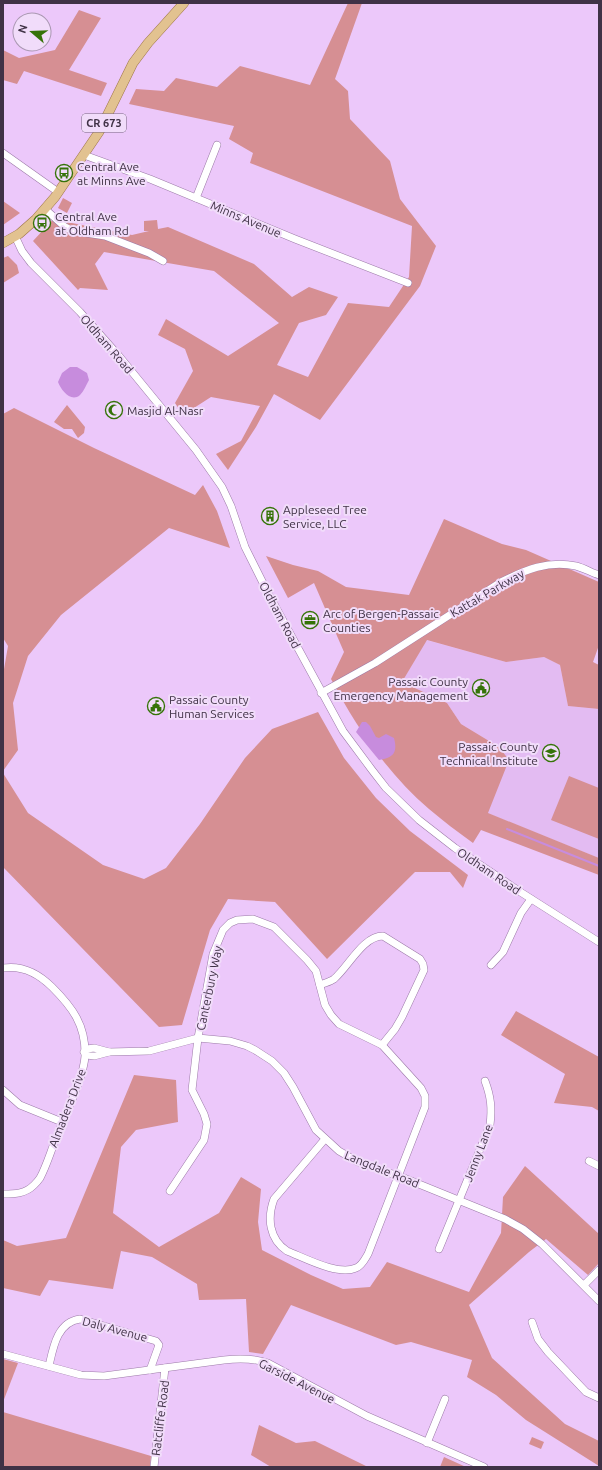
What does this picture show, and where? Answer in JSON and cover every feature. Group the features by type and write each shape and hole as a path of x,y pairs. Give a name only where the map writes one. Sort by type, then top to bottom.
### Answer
{"main road":[{"name":"CR 673","path":"3,243 15,236 46,209 84,155 105,121 133,63 148,43 184,3"}],"street":[{"path":"196,198 217,145"},
{"path":"3,153 58,192"},
{"name":"Minns Avenue","path":"84,155 143,176 295,239 408,283"},
{"path":"46,209 65,227 73,231 105,236 143,250 163,261"},
{"name":"Oldham Road","path":"15,236 22,251 31,263 80,312 119,356 196,450 218,482 231,506 245,547 268,594 321,692 356,750 386,788 413,814 455,848 599,942"},
{"name":"Kattak Parkway","path":"321,692 375,663 501,582 523,571 542,566 558,565 576,566 599,575"},
{"path":"491,965 503,952 521,913 531,899"},
{"name":"Canterbury Way","path":"198,1038 213,954 223,930 230,923 237,920 252,919 274,927 316,971 330,1015 339,1024 382,1045 421,1088 425,1096 425,1107 368,1254 361,1265 356,1269 336,1270 287,1251 280,1246 271,1228 269,1219 274,1199 326,1139"},
{"path":"320,985 333,980 368,941 376,936 383,936 420,959 424,970 402,1017 395,1029 382,1045"},
{"name":"Almadera Drive","path":"3,968 15,967 36,974 50,985 67,1002 79,1024 83,1038 84,1052 82,1072 39,1180 25,1192 3,1194"},
{"path":"170,1191 204,1140 207,1128 204,1114 192,1090 198,1038"},
{"name":"Langdale Road","path":"84,1052 87,1055 94,1056 109,1052 149,1051 198,1038 220,1039 239,1043 255,1050 279,1067 289,1080 316,1130 339,1151 349,1157 460,1200 505,1219 524,1229 537,1239 599,1301"},
{"name":"Jenny Lane","path":"439,1249 490,1125 491,1097 485,1081"},
{"path":"3,1090 20,1105 62,1122"},
{"path":"589,1161 599,1166"},
{"path":"584,1285 599,1270"},
{"name":"Daly Avenue","path":"49,1366 60,1332 68,1322 80,1319 156,1340 159,1345 150,1370"},
{"path":"532,1322 538,1339 548,1352 586,1392 599,1398"},
{"name":"Garside Avenue","path":"3,1354 81,1375 91,1376 104,1376 232,1359 259,1360 268,1363 367,1416 484,1467"},
{"name":"Ratcliffe Road","path":"154,1467 165,1368"},
{"path":"427,1442 446,1399"}],"shaded area":[{"path":"348,3 362,3 335,79 348,91 350,119 390,161 400,199 436,246 420,286 320,420 274,394 256,427 228,470 216,454 241,441 260,406 211,397 183,415 175,403 193,371 185,349 158,335 166,319 228,356 279,323 214,271 104,252 95,264 108,290 80,288 78,290 33,241 56,216 62,221 132,235 149,231 144,231 144,221 157,220 158,229 168,227 254,264 292,297 309,287 338,297 326,315 299,323 277,365 308,377 348,303 389,307 409,277 412,226 250,163 253,153 229,139 234,126 129,104 136,89 164,91 176,78 217,87 240,66 310,85"},
{"path":"79,10 101,18 69,70 107,83 101,96 24,71 17,84 3,80 3,50 19,58 52,52 55,50"},
{"path":"63,198 72,203 67,213 58,208"},
{"path":"3,201 20,213 3,225"},
{"path":"8,256 17,265 19,273 3,283 3,258"},
{"path":"70,367 77,367 87,373 89,380 84,390 77,397 70,397 61,389 58,382 62,373"},
{"path":"67,405 85,427 84,433 78,438 72,429 64,429 54,422"},
{"path":"14,408 94,448 195,495 203,485 217,511 230,548 169,528 61,615 28,656 13,703 18,750 3,771 3,675 8,646 3,638 3,414"},
{"path":"444,519 502,544 526,550 599,582 599,645 593,662 599,665 599,709 568,706 560,665 544,657 506,662 427,640 402,682 447,703 461,724 499,747 509,760 488,813 599,858 599,875 481,830 473,843 440,818 414,795 400,781 374,749 351,715 331,679 344,652 314,583 288,598 266,556 318,571 346,587 409,595"},
{"name":"Passaic County Technical Institute","path":"426,640 506,662 544,657 560,665 568,706 599,708 599,858 487,813 499,747 461,724 447,703 402,682"},
{"path":"318,712 344,758 376,798 410,831 468,875 463,888 450,872 415,872 327,959 275,902 228,899 210,930 182,1025 159,1027 3,867 3,773 28,813 103,865 144,879 166,868 200,824 245,758 272,729"},
{"path":"362,722 366,722 370,726 376,737 379,738 386,734 394,738 395,751 391,756 379,760 356,732"},
{"path":"569,776 599,788 599,839 551,820"},
{"path":"516,1011 599,1057 599,1111 592,1107 554,1103 565,1074 501,1035"},
{"path":"134,1075 176,1080 178,1122 136,1130 121,1147 113,1213 159,1247 219,1213 241,1177 261,1189 258,1222 262,1250 311,1275 343,1289 370,1287 387,1262 469,1292 501,1233 503,1197 525,1166 599,1234 599,1263 588,1275 546,1239 469,1305 492,1358 565,1424 599,1441 599,1466 526,1420 496,1395 467,1377 472,1360 411,1342 396,1345 291,1305 263,1354 249,1352 246,1299 199,1300 197,1284 152,1257 121,1251 113,1289 49,1280 40,1296 3,1288 3,1240 17,1246 66,1238"},
{"path":"3,1359 18,1363 3,1402"},
{"path":"3,1412 151,1456 150,1467 3,1467"},
{"path":"259,1425 296,1443 315,1441 368,1467 271,1467 251,1455"},
{"path":"532,1437 544,1442 541,1449 529,1444"},
{"path":"444,1457 466,1467 440,1467"}],"waterway":[{"path":"507,829 599,866"}],"place":[{"name":"Central Ave at Minns Ave","path":"64,173"},
{"name":"Central Ave at Oldham Rd","path":"42,223"},
{"name":"Masjid Al-Nasr","path":"114,410"},
{"name":"Appleseed Tree Service, LLC","path":"270,516"},
{"name":"Arc of Bergen-Passaic Counties","path":"310,620"},
{"name":"Passaic County Emergency Management","path":"481,688"},
{"name":"Passaic County Human Services","path":"156,706"},
{"name":"Passaic County Technical Institute","path":"551,753"}]}
